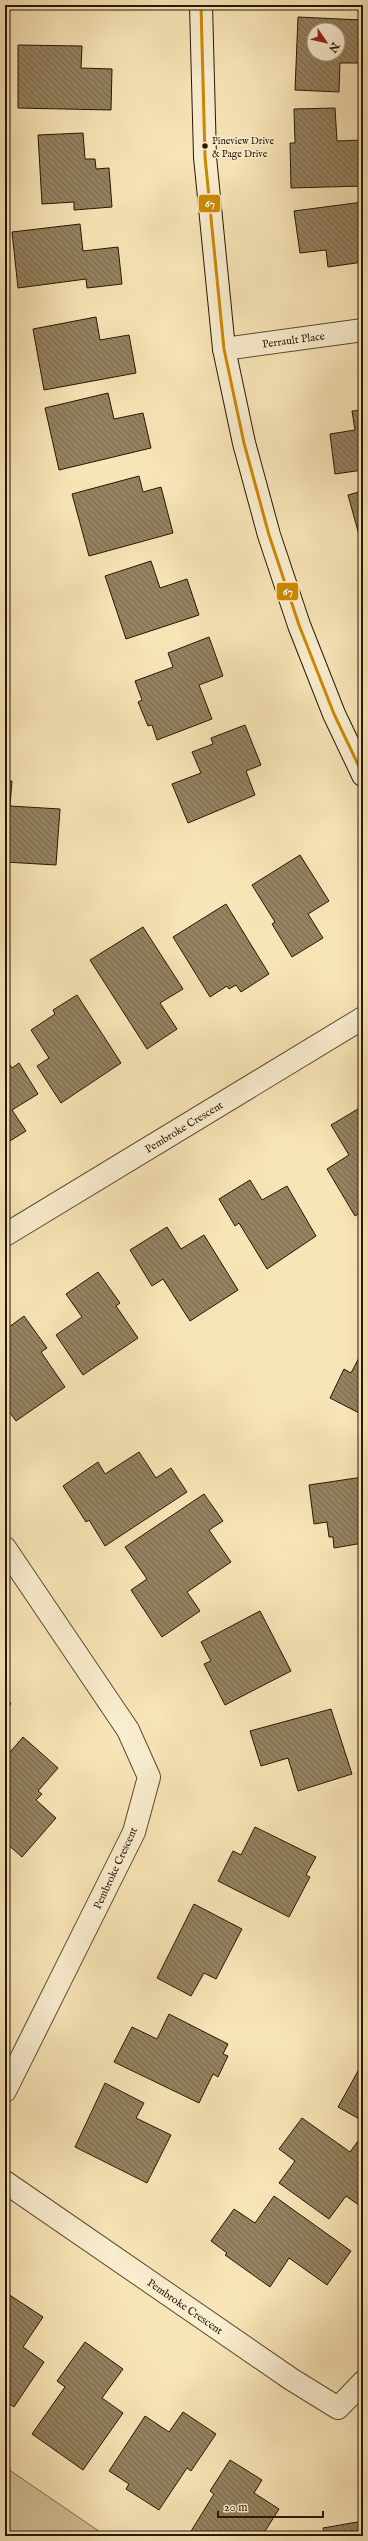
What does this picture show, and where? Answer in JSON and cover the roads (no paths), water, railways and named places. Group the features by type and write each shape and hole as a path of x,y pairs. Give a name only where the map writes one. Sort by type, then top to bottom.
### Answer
{"street":[{"path":"201,5 205,157 224,350 244,443 272,542 305,640 334,714 363,775"},
{"name":"Perrault Place","path":"224,350 363,330"},
{"name":"Pembroke Crescent","path":"5,1235 363,1018"},
{"name":"Pembroke Crescent","path":"5,1548 128,1730 149,1777 134,1832 5,2091"},
{"name":"Pembroke Crescent","path":"5,2182 290,2379 338,2408 363,2382"}],"place":[{"name":"Pineview Drive & Page Drive","path":"205,146"}]}
